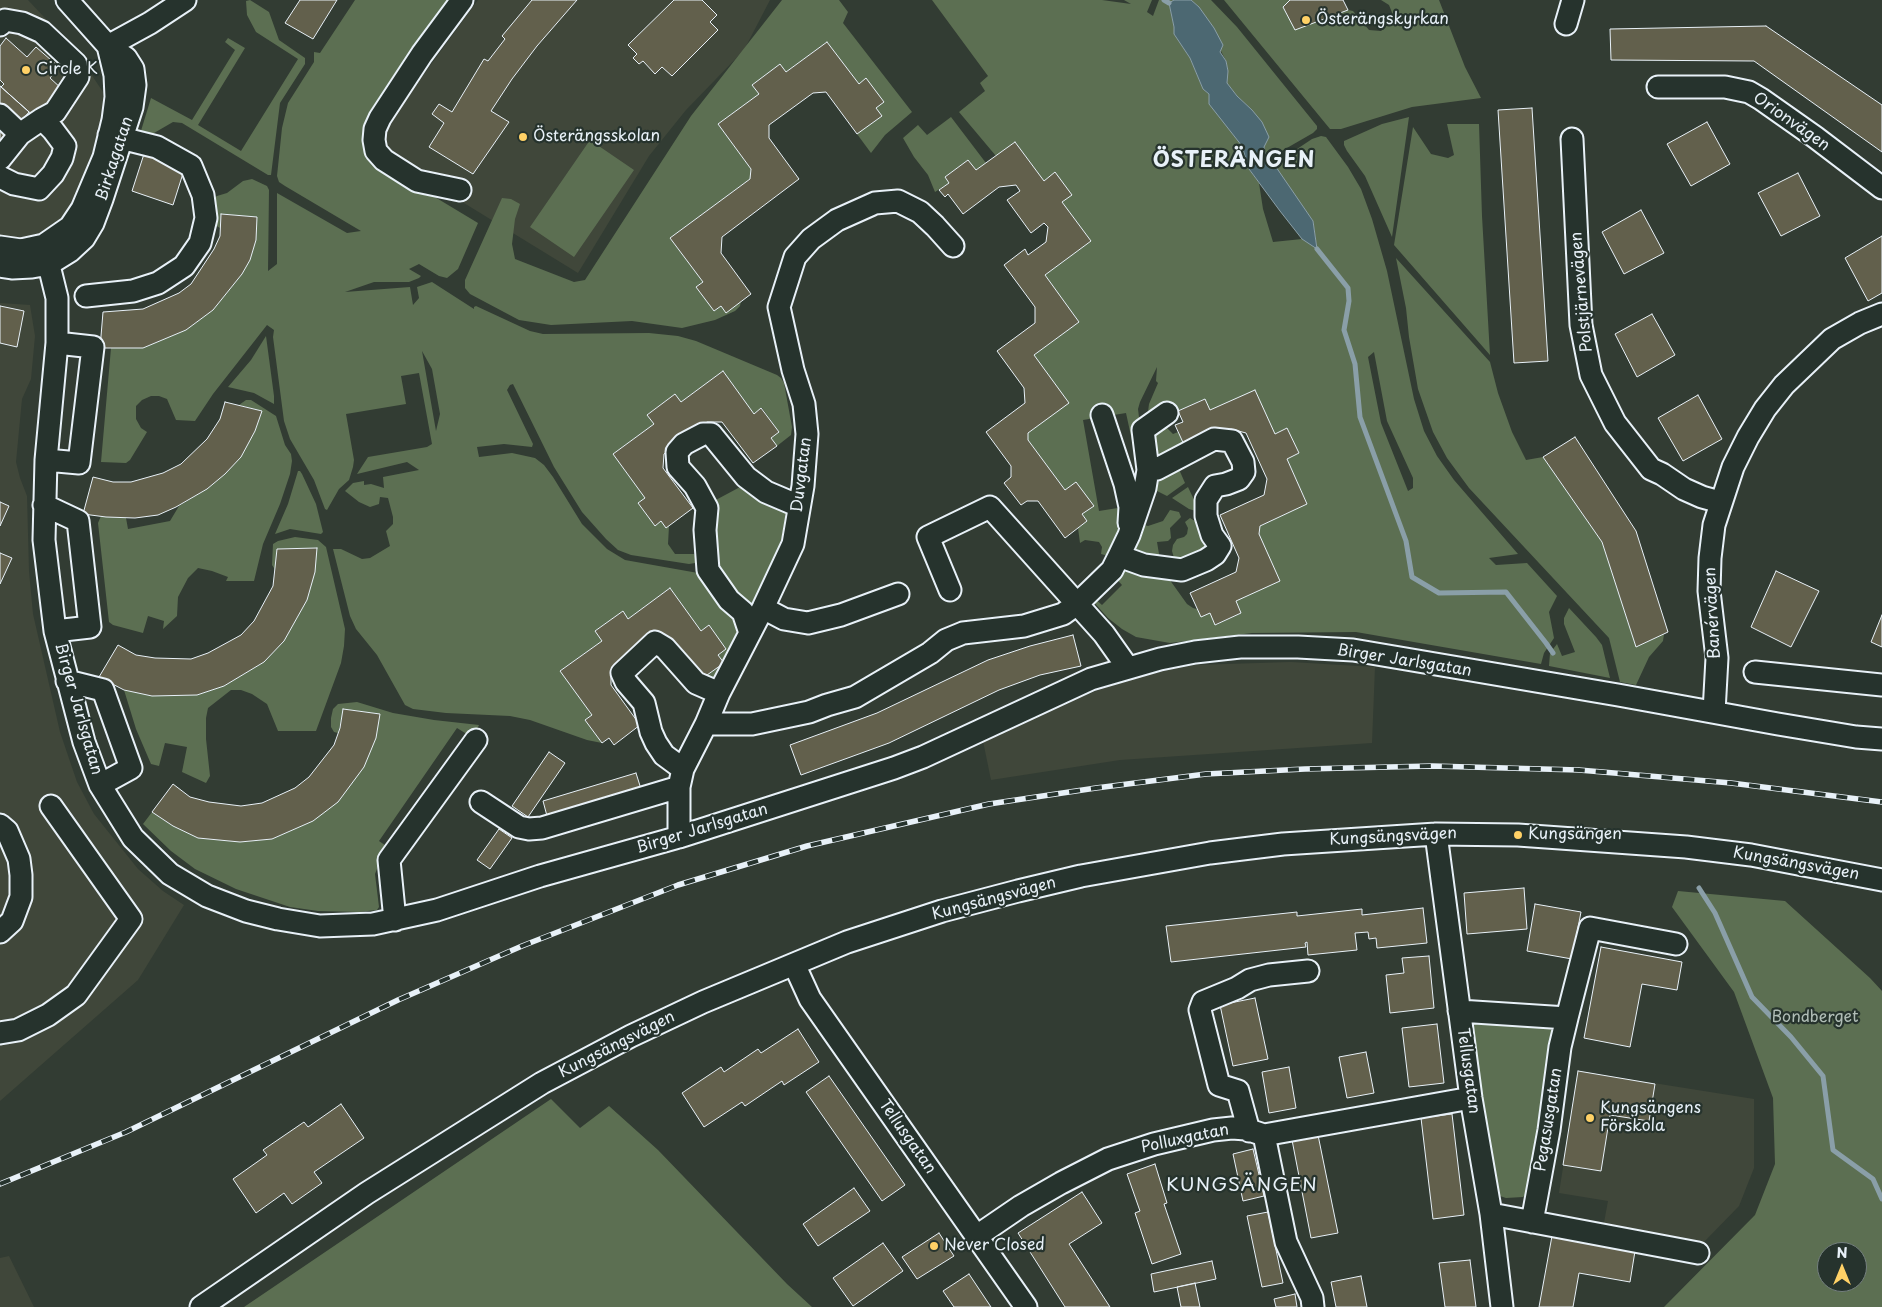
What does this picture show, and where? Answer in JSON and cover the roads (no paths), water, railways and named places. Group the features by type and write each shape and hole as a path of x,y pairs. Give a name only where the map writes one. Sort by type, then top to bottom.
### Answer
{"street":[{"path":"67,0 108,46 150,23 185,0"},
{"path":"460,190 417,181 384,160 376,151 374,140 375,129 380,118 422,54 462,0"},
{"path":"1566,24 1573,0"},
{"path":"0,25 5,20 22,23 42,32 76,64 78,77 55,112 20,134 0,158"},
{"name":"Birkagatan","path":"46,254 59,236 70,227 82,209 104,157 116,137 115,75 108,46"},
{"name":"Orionvägen","path":"1658,87 1725,87 1749,92 1815,137 1882,188"},
{"path":"0,115 20,134"},
{"path":"0,177 14,184 38,189 53,174 62,158 65,146 42,119"},
{"path":"86,296 133,291 158,284 184,266 200,243 206,218 203,195 191,166 157,147 116,137"},
{"name":"Polstjärnevägen","path":"1572,139 1581,325 1591,375 1615,423 1651,470 1662,474 1684,489 1720,502"},
{"name":"Duvgatan","path":"679,837 681,778 719,692 763,608 793,544 803,486 808,434 804,404 793,370 779,307 795,257 811,239 838,220 875,203 898,201 920,212 953,246"},
{"path":"0,247 46,254"},
{"path":"0,266 22,268 46,254"},
{"name":"Birger Jarlsgatan","path":"46,254 57,298 57,343 46,460 44,540 56,631 67,681 84,742 100,785 133,838 170,874 207,896 246,911 320,926 373,924 437,910 540,876 679,837 923,758 1091,679 1195,652 1240,647 1298,647 1353,650 1482,673 1618,694 1856,737 1882,739"},
{"name":"Banérvägen","path":"1714,712 1717,658 1709,591 1710,558 1714,525 1733,466 1765,409 1784,385 1832,339 1860,323 1882,314"},
{"path":"46,460 79,463 93,347 57,343"},
{"path":"706,724 752,724 809,712 827,704 855,697 930,653 946,640 963,633 1024,626 1063,614 1077,604 1112,570 1129,535 1145,488 1148,470 1143,430 1167,413"},
{"path":"1102,415 1130,507 1129,535"},
{"path":"750,632 743,612 729,600 708,570 705,530 707,508 695,486 678,466 677,452 684,444 697,437 703,434 711,434 746,477 766,492 799,506"},
{"path":"1119,556 1144,565 1182,570 1211,557 1220,546 1212,535 1206,516 1206,500 1215,486 1239,479 1244,472 1243,462 1232,441 1214,439 1157,470 1148,470"},
{"path":"44,505 78,522 90,627 56,631"},
{"path":"950,590 928,537 990,507 1104,634 1128,668"},
{"path":"763,608 784,619 808,624 841,615 898,594"},
{"path":"481,802 519,827 529,829 542,828 681,778 656,743 644,703 626,682 622,673 655,642 665,648 696,683 719,692"},
{"path":"1755,672 1882,685"},
{"path":"67,681 103,690 131,768 100,785"},
{"path":"395,920 389,860 476,740"},
{"path":"0,1033 18,1030 48,1016 76,995 131,919 51,806"},
{"path":"0,825 7,831 19,859 21,897 12,920 0,932"},
{"name":"Kungsängsvägen","path":"201,1307 367,1193 542,1083 631,1036 703,1002 847,942 942,911 1081,876 1192,856 1283,844 1436,834 1518,835 1686,847 1752,855 1882,880"},
{"name":"Tellusgatan","path":"1436,834 1471,1098 1491,1214 1502,1307"},
{"name":"Pegasusgatan","path":"1532,1222 1549,1130 1560,1047 1590,928 1676,944"},
{"name":"Tellusgatan","path":"794,964 810,999 1026,1307"},
{"path":"1308,971 1250,980 1237,988 1203,1002 1200,1010 1219,1085 1238,1091 1257,1133 1286,1242 1312,1298 1313,1307"},
{"path":"1459,1011 1567,1018"},
{"name":"Polluxgatan","path":"976,1236 1021,1206 1061,1183 1108,1159 1154,1144 1213,1130 1232,1128 1257,1133 1471,1098"},
{"path":"1491,1214 1698,1253"}],"water":[{"path":"1174,0 1191,0 1199,7 1214,28 1223,45 1220,52 1226,61 1228,71 1227,83 1262,122 1269,137 1264,147 1266,160 1276,167 1313,221 1317,249 1302,239 1280,211 1249,169 1242,146 1209,104 1209,94 1203,89 1190,58 1174,34 1169,3"}],"waterway":[{"path":"1164,0 1169,3"},
{"path":"1317,249 1348,288 1349,301 1344,330 1355,364 1360,417 1406,541 1412,577 1439,593 1506,592 1553,653"},
{"path":"1699,888 1715,913 1752,997 1791,1037 1823,1076 1833,1150 1873,1179 1882,1199"}],"railway":[{"path":"0,1184 126,1132 398,1000 522,946 678,885 807,846 989,804 1206,774 1432,766 1579,770 1731,783 1882,802"}],"place":[{"name":"Österängskyrkan","path":"1306,20"},
{"name":"Circle K","path":"26,70"},
{"name":"Österängsskolan","path":"523,137"},
{"name":"Kungsängen","path":"1518,835"},
{"name":"Kungsängens Förskola","path":"1590,1118"},
{"name":"Never Closed","path":"934,1246"}],"district":[{"name":"ÖSTERÄNGEN","path":"1234,161"},
{"name":"KUNGSÄNGEN","path":"1242,1186"}],"park label":[{"name":"Bondberget","path":"1815,1018"}]}
